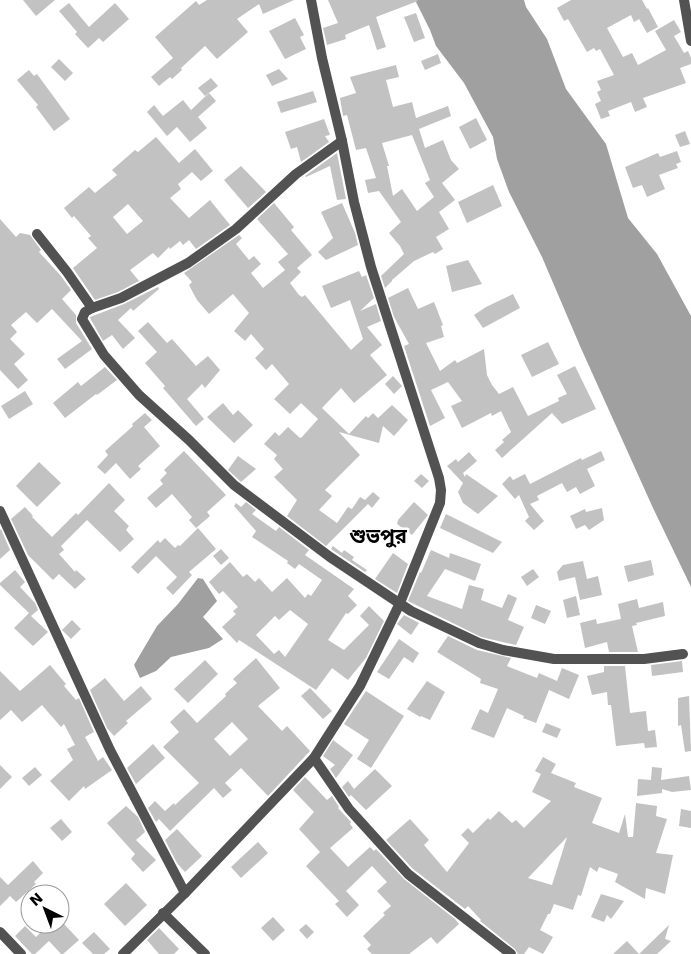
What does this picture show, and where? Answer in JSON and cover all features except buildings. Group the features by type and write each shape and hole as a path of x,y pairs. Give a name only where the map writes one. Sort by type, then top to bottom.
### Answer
{"street":[{"path":"123,954 185,893 314,758 360,686 400,603 440,503 441,490 439,478 371,266 354,202 311,0"},
{"path":"684,0 691,41"},
{"path":"342,141 301,170 236,229 188,263 121,298 85,312 82,318 104,355 139,394 234,485 330,557 428,620 479,643 527,655 554,659 644,659 683,654"},
{"path":"37,234 68,272 92,308"},
{"path":"0,511 110,750 185,893"},
{"path":"314,758 349,808 408,874 511,954"},
{"path":"163,913 205,954"},
{"path":"0,932 21,954"}],"shaded area":[{"path":"415,0 524,0 526,7 547,39 566,89 606,144 628,218 657,254 691,316 691,587 653,508 542,257 509,192 497,159 493,137 464,83 436,46"},
{"path":"198,578 203,579 217,601 203,617 223,639 209,648 171,657 156,671 140,678 134,665 157,626 178,604"}],"district":[{"name":"শুভপুর","path":"378,536"}]}
